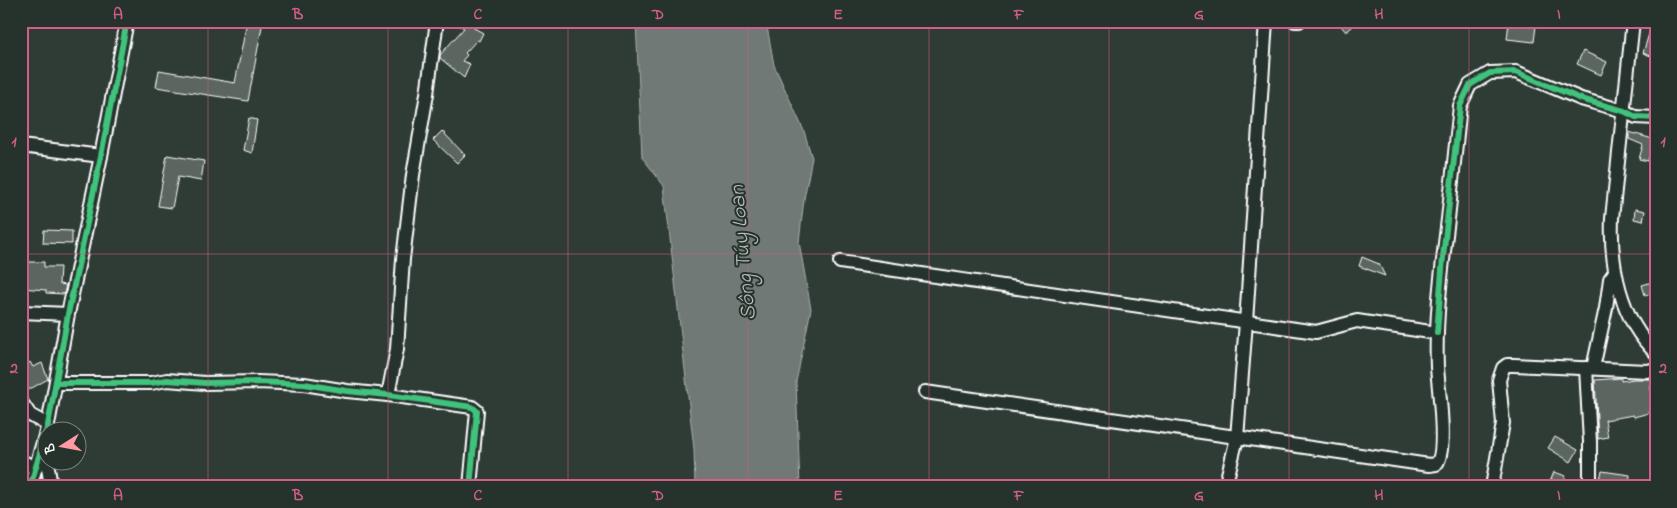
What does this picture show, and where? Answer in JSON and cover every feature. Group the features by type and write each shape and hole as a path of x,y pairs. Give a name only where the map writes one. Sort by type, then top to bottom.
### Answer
{"street":[{"path":"50,420 68,314 127,21"},
{"path":"388,395 396,349 403,259 413,175 437,21"},
{"path":"1225,487 1236,438 1246,322 1266,21"},
{"path":"1633,21 1612,218 1612,249 1620,293 1631,319 1656,353"},
{"path":"925,392 1433,465 1438,462 1441,456 1442,427 1437,368 1437,333 1443,257 1460,106 1470,85 1490,73 1516,72 1581,99 1624,111 1636,117 1656,118"},
{"path":"21,146 101,156"},
{"path":"840,262 1316,332 1357,321 1437,333"},
{"path":"1590,487 1590,368 1606,308 1611,275 1615,272"},
{"path":"21,312 68,314"},
{"path":"1492,487 1503,423 1499,380 1503,368 1507,365 1647,371 1656,369"},
{"path":"56,383 151,383 167,380 304,384 475,408 477,411 470,487"},
{"path":"21,402 30,415 38,422"},
{"path":"21,461 36,468"},
{"path":"30,487 38,462"},
{"path":"48,470 51,487"}],"water":[{"name":"Sông Túy Loan","path":"636,21 766,21 774,65 804,131 812,158 804,199 799,242 811,309 796,382 800,487 695,487 694,449 664,186 642,157"}],"building":[{"path":"247,21 263,21 248,101 156,87 159,70 235,83"},
{"path":"452,21 477,21 474,28 483,33 479,41 477,40 465,53 467,55 462,61 470,64 464,78 440,58 440,55 464,28"},
{"path":"1337,21 1359,21 1346,32"},
{"path":"1653,21 1656,21 1656,58 1643,53"},
{"path":"1509,22 1536,26 1534,42 1507,39"},
{"path":"1583,51 1607,62 1601,75 1577,64"},
{"path":"249,118 257,120 252,153 243,150"},
{"path":"442,131 465,155 457,163 433,140"},
{"path":"1629,132 1656,140 1656,150 1651,148 1648,161 1639,159 1643,145 1629,139"},
{"path":"167,155 204,161 201,181 178,177 172,208 158,206"},
{"path":"1635,209 1645,211 1643,221 1634,219"},
{"path":"44,230 72,231 72,244 43,243"},
{"path":"1362,257 1379,264 1385,276 1359,266"},
{"path":"26,262 44,262 44,267 60,267 59,284 66,285 64,294 21,288 21,279 25,279"},
{"path":"1656,281 1656,293 1645,295 1642,285"},
{"path":"30,362 33,367 42,363 48,379 21,394 21,368"},
{"path":"1621,378 1621,381 1649,379 1652,396 1656,397 1656,411 1634,417 1633,415 1605,420 1608,437 1598,439 1595,380"},
{"path":"1555,437 1578,450 1571,462 1548,448"},
{"path":"1602,471 1630,475 1629,487 1612,486 1600,479"},
{"path":"1554,472 1566,476 1562,487 1548,487"}],"cycle path":[{"path":"30,487 48,425 68,314 127,21"},
{"path":"1437,333 1443,257 1460,106 1470,85 1490,73 1516,72 1581,99 1624,111 1636,117 1656,118"},
{"path":"56,383 151,383 167,380 205,383 258,382 304,384 472,407 477,411 470,487"}]}
